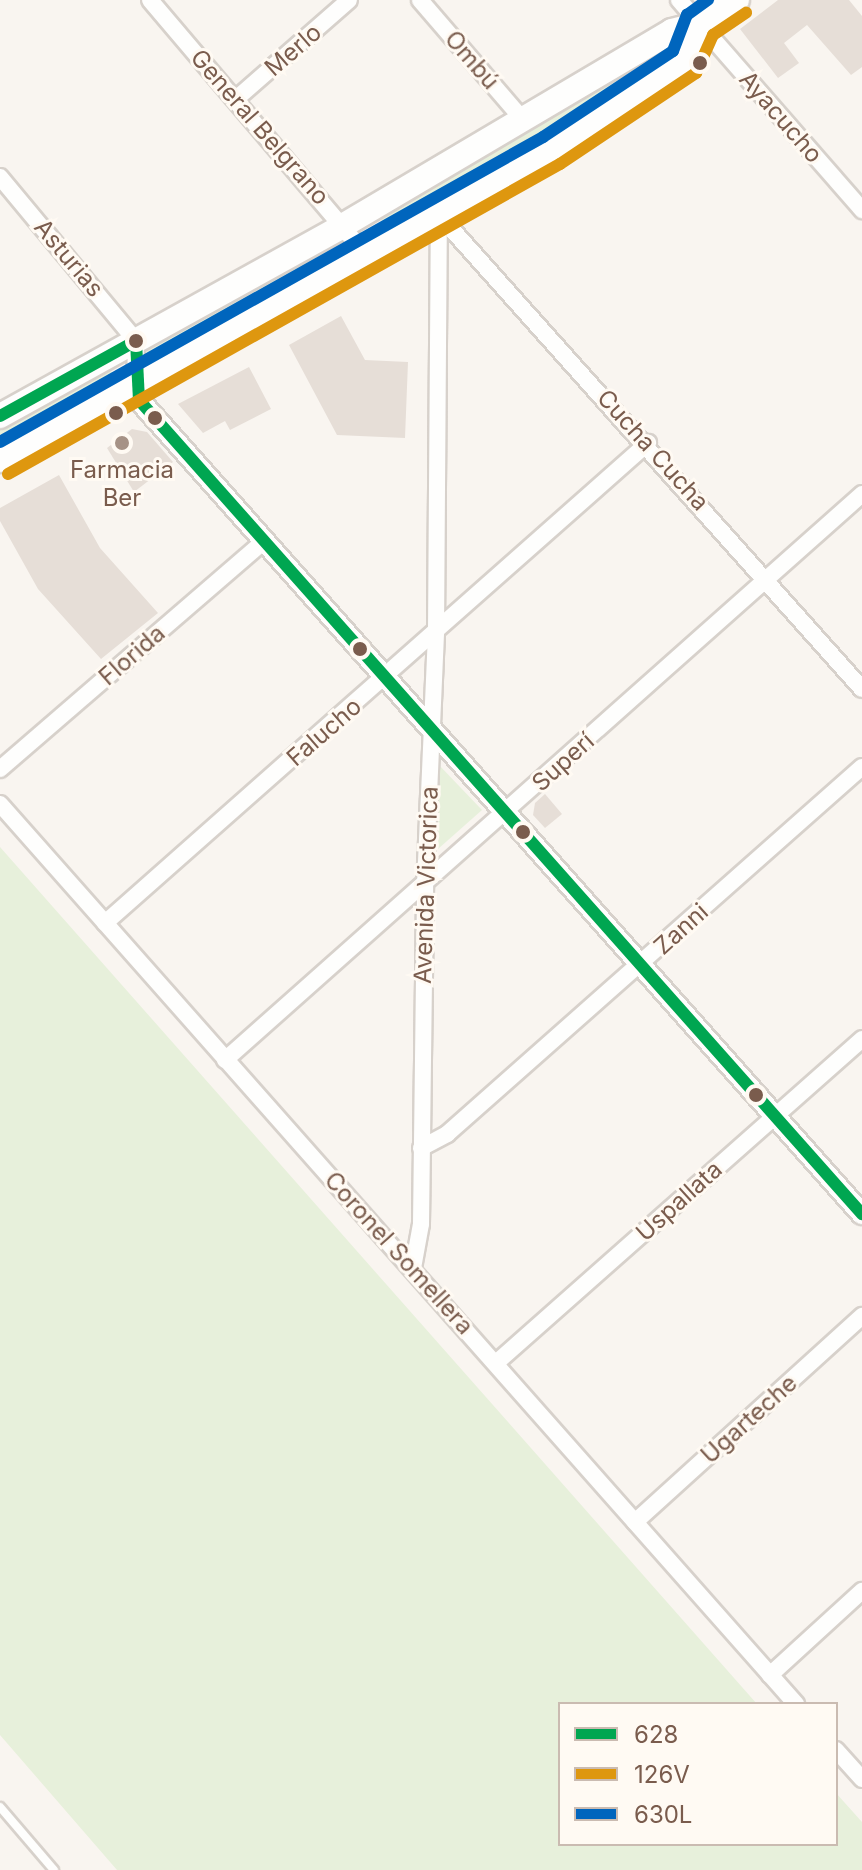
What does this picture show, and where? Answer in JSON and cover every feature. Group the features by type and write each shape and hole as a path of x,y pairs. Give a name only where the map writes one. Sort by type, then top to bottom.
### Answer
{"main road":[{"path":"0,416 344,225 672,31 700,24 737,0"},
{"path":"0,460 551,151 686,61 700,24"}],"street":[{"name":"General Belgrano","path":"150,0 344,225 367,256"},
{"name":"Merlo","path":"236,99 349,0"},
{"name":"Ombú","path":"420,0 524,121"},
{"name":"Ayacucho","path":"679,0 860,206"},
{"name":"Asturias","path":"0,177 136,341"},
{"name":"Cucha Cucha","path":"439,215 648,443 862,689"},
{"name":"Avenida Victorica","path":"413,1268 421,1224 425,886 436,631 439,215"},
{"path":"136,341 135,387 139,400 862,1214"},
{"name":"Falucho","path":"105,923 386,678 648,443"},
{"name":"Superí","path":"225,1060 505,815 862,494"},
{"name":"Florida","path":"0,769 264,541"},
{"name":"Zanni","path":"421,1148 447,1134 862,767"},
{"name":"Coronel Somellera","path":"0,804 794,1702"},
{"name":"Uspallata","path":"496,1363 862,1039"},
{"name":"Ugarteche","path":"635,1522 862,1316"},
{"path":"770,1675 862,1591"},
{"path":"838,1752 862,1779"}],"lane":[{"path":"0,1807 54,1870"}],"green space":[{"path":"674,42 680,53 546,146 382,233 378,228 385,212"},
{"path":"329,244 338,248 337,259 143,367 141,357 146,352"},
{"path":"104,369 117,374 118,380 0,451 0,428"},
{"path":"439,765 482,810 438,849"},
{"path":"0,847 755,1702 558,1702 558,1846 838,1846 838,1795 862,1822 862,1870 117,1870 0,1735"}],"building":[{"path":"778,0 849,0 862,16 862,67 851,75 807,25 784,43 799,63 778,78 740,29"},
{"path":"341,316 365,360 408,362 405,438 337,435 289,345"},
{"path":"249,367 271,409 230,430 225,421 203,433 178,404"},
{"path":"132,429 147,432 173,462 134,492 107,448"},
{"path":"59,475 100,548 158,613 101,659 38,589 0,521 0,508"},
{"path":"545,794 562,814 545,828 533,815 535,803"}],"transit line":[{"name":"630L","path":"0,442 543,137 673,51 687,15 708,0"},
{"name":"126V","path":"8,474 560,164 696,73 713,35 746,13"},
{"name":"628","path":"136,341 139,400 862,1214"},
{"name":"628","path":"0,416 136,341"}],"place":[{"name":"Farmacia Ber","path":"122,443"}]}
